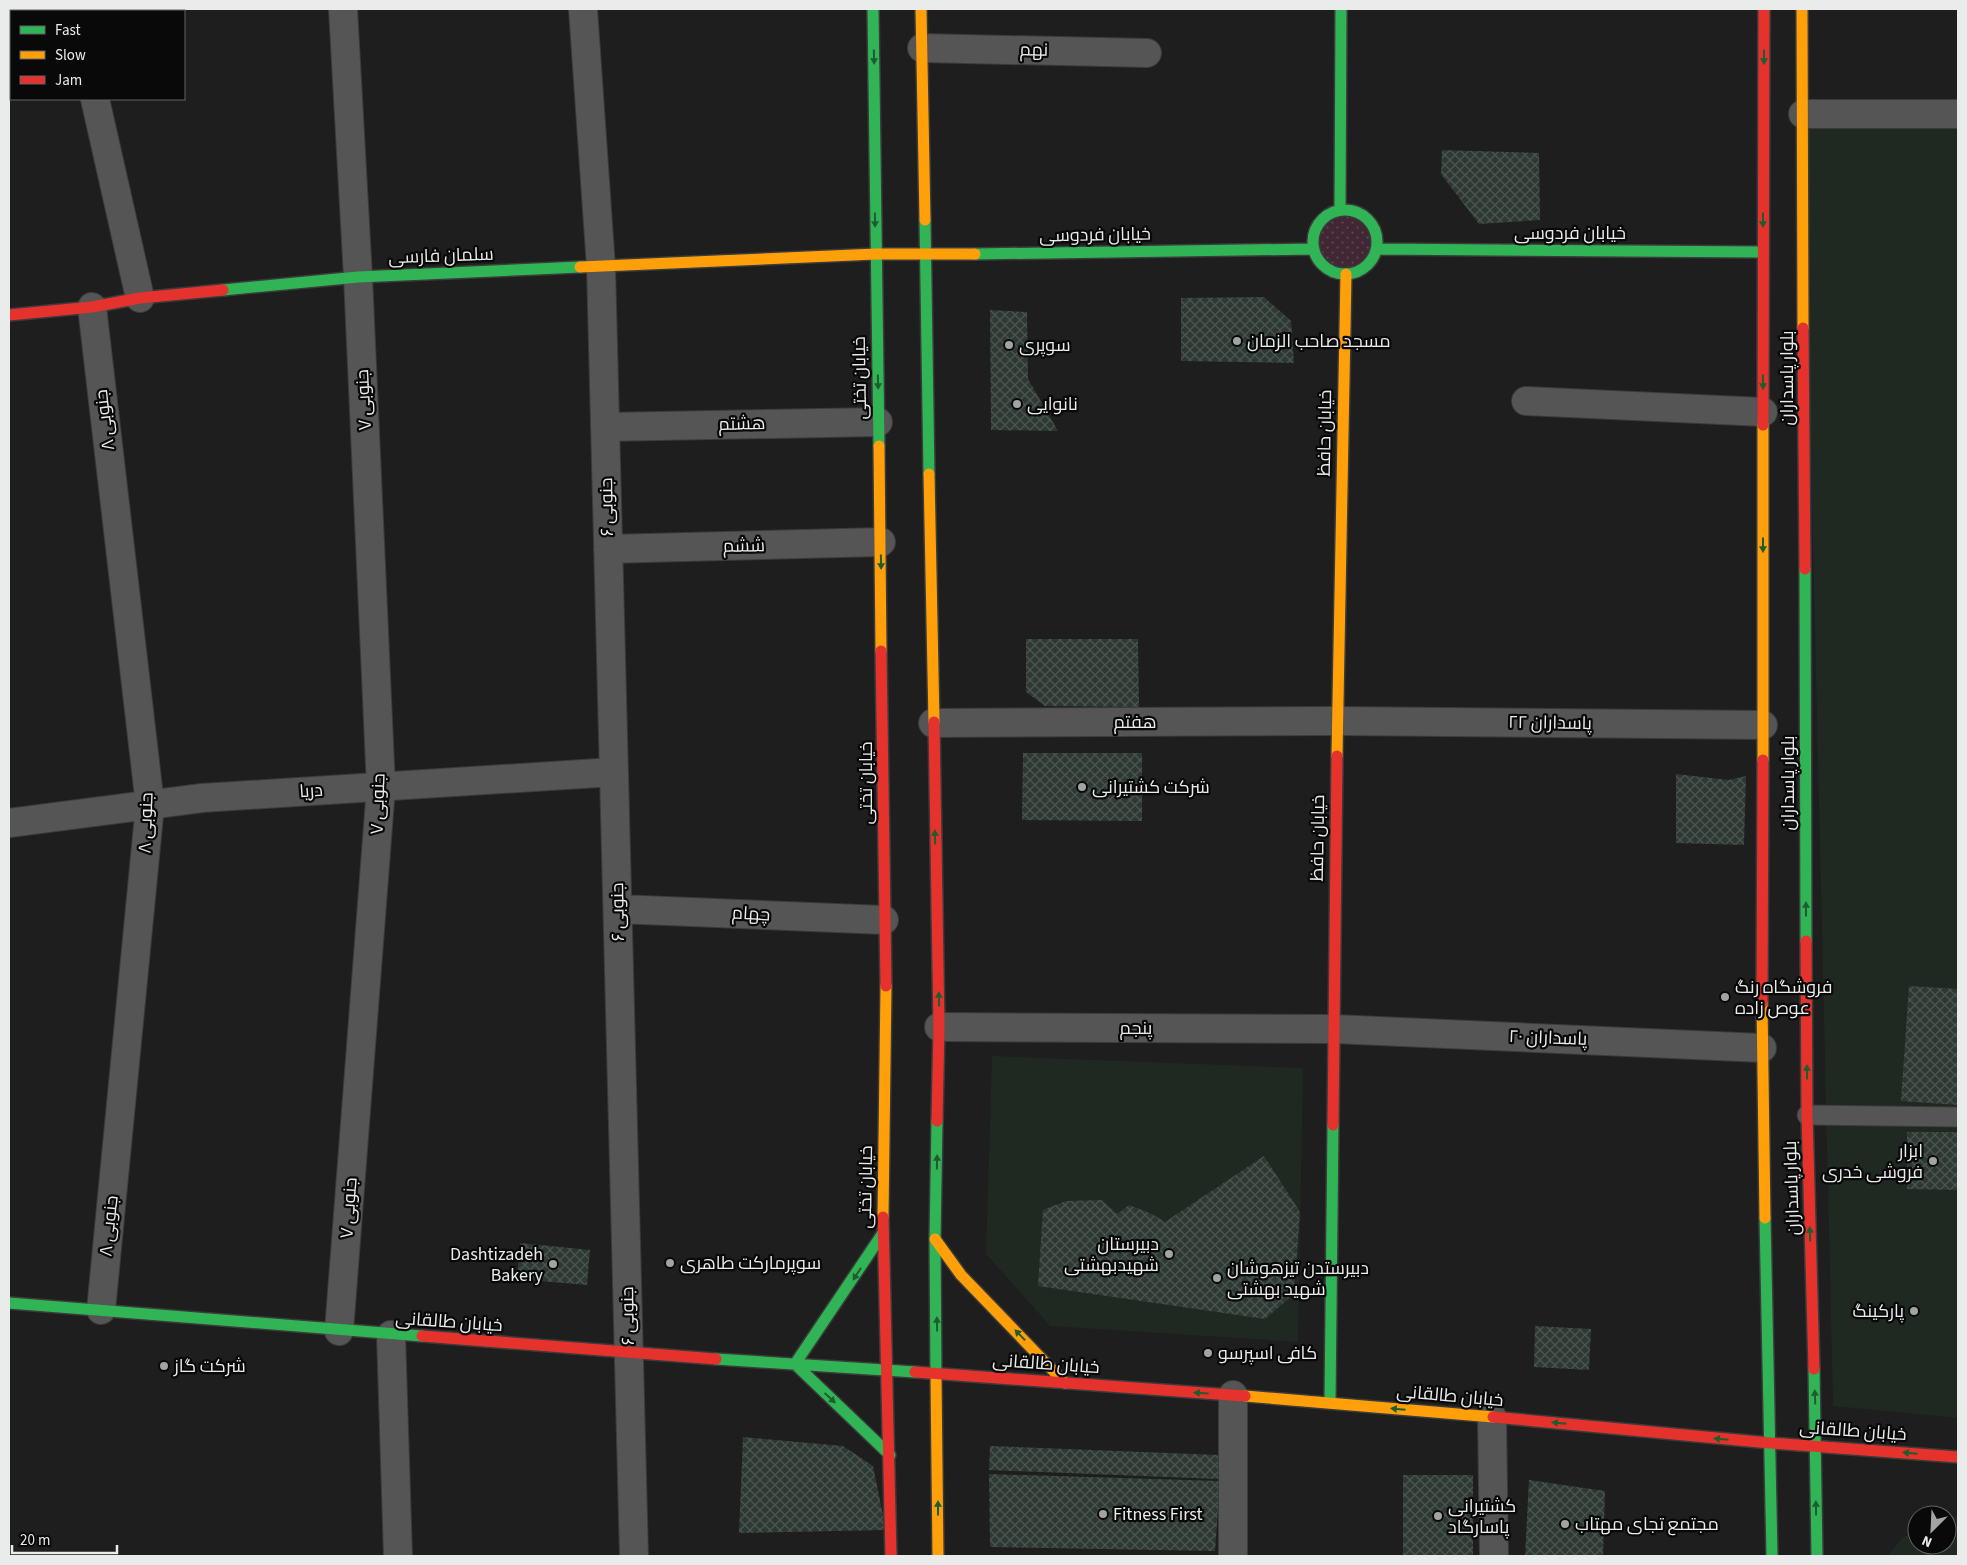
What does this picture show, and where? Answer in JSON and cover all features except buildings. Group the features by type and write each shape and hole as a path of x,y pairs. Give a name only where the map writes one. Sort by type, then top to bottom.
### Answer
{"main road":[{"name":"خیابان تختی","path":"874,9 886,1011 883,1234 890,1455 891,1556"},
{"path":"921,9 939,1027 935,1239 938,1373 938,1556"},
{"path":"1340,210 1341,9"},
{"name":"بلوار پاسداران","path":"1764,9 1763,725 1767,857 1762,1048 1772,1556"},
{"name":"بلوار پاسداران","path":"1802,9 1802,857 1817,1556"},
{"path":"1350,210 1360,213 1369,219 1375,228 1377,249 1366,267 1346,274 1328,269 1318,260 1314,250 1313,239 1318,224 1330,213 1350,210"},
{"name":"خیابان فردوسی","path":"1377,249 1763,252"},
{"name":"خیابان فردوسی","path":"876,254 925,256 1314,250"},
{"name":"سلمان فارسی","path":"9,315 92,306 140,298 358,277 876,254"},
{"name":"خیابان حافظ","path":"1330,1402 1336,721 1346,274"},
{"path":"883,1234 795,1364 890,1455"},
{"path":"935,1239 961,1275 1065,1383"},
{"name":"خیابان طالقانی","path":"9,1303 629,1353 938,1373 1330,1402 1770,1443 1958,1457"}],"street":[{"name":"۷ جنوبی","path":"339,1331 381,787 358,277 343,9"},
{"name":"۶ جنوبی","path":"583,9 601,267 634,1556"},
{"name":"نهم","path":"922,48 1146,53"},
{"path":"96,100 140,298"},
{"path":"1803,114 1958,114"},
{"name":"۸ جنوبی","path":"92,306 150,804 101,1310"},
{"path":"1526,401 1763,412"},
{"name":"هشتم","path":"605,427 878,422"},
{"name":"ششم","path":"608,549 881,542"},
{"name":"هفتم","path":"933,723 1336,721"},
{"name":"پاسداران ۲۲","path":"1336,721 1763,725"},
{"name":"دریا","path":"9,823 202,798 614,772"},
{"name":"چهام","path":"618,909 884,920"},
{"name":"پنجم","path":"939,1027 1334,1029"},
{"name":"پاسداران ۲۰","path":"1334,1029 1762,1048"},
{"path":"391,1335 398,1556"},
{"path":"1233,1395 1233,1556"},
{"path":"1492,1417 1494,1556"}],"lane":[{"path":"1807,1115 1958,1116"}],"shaded area":[{"path":"1803,114 1958,114 1958,1418 1833,1406"},
{"path":"1345,210 1363,216 1371,224 1377,242 1371,260 1363,268 1345,274 1327,268 1319,260 1313,242 1319,224 1327,216"},
{"path":"992,1056 1303,1068 1298,1342 1050,1326 986,1254"},
{"path":"1958,1517 1958,1556 1887,1556 1902,1538 1907,1535 1907,1555 1957,1555"}],"traffic: fast":[{"path":"873,9 879,446"},
{"path":"1340,210 1341,9"},
{"path":"1345,210 1357,212 1368,219 1375,230 1377,242 1375,254 1368,265 1357,272 1345,274 1333,272 1322,265 1315,254 1313,242 1315,230 1322,219 1333,212 1345,210"},
{"path":"925,220 929,474"},
{"path":"975,254 1314,249"},
{"path":"1377,249 1763,252"},
{"path":"223,290 358,277 580,267"},
{"path":"1805,569 1806,941"},
{"path":"936,1377 935,1239 937,1121"},
{"path":"1330,1402 1333,1125"},
{"path":"1765,1218 1772,1556"},
{"path":"883,1233 795,1364 890,1455"},
{"path":"9,1303 422,1336"},
{"path":"716,1359 915,1372"},
{"path":"1814,1369 1817,1556"}],"traffic: slow":[{"path":"921,9 925,220"},
{"path":"1802,9 1803,328"},
{"path":"580,267 876,254 975,254"},
{"path":"1337,756 1346,274"},
{"path":"1763,425 1763,760"},
{"path":"879,446 881,651"},
{"path":"929,474 934,722"},
{"path":"883,1217 886,986"},
{"path":"1762,1003 1765,1218"},
{"path":"935,1239 961,1275 1065,1383"},
{"path":"936,1377 938,1556"},
{"path":"1245,1396 1493,1417"}],"traffic: jam":[{"path":"1763,425 1764,9"},
{"path":"9,315 92,307 140,298 223,290"},
{"path":"1803,328 1805,569"},
{"path":"881,651 886,986"},
{"path":"934,722 939,1027 937,1121"},
{"path":"1333,1125 1337,756"},
{"path":"1762,1003 1763,760"},
{"path":"1806,941 1807,1115 1814,1369"},
{"path":"883,1217 891,1556"},
{"path":"422,1336 716,1359"},
{"path":"915,1372 1245,1396"},
{"path":"1493,1417 1770,1443 1958,1457"}],"place":[{"name":"مسجد صاحب الزمان","path":"1237,341"},
{"name":"سوپری","path":"1009,345"},
{"name":"نانوایی","path":"1017,404"},
{"name":"شرکت کشتیرانی","path":"1082,787"},
{"name":"فروشگاه رنگ عوص زاده","path":"1725,997"},
{"name":"ابزار فروشی خدری","path":"1933,1161"},
{"name":"دبیرستان شهیدبهشتی","path":"1169,1254"},
{"name":"سوپرمارکت طاهری","path":"670,1263"},
{"name":"Dashtizadeh Bakery","path":"553,1264"},
{"name":"دبیرستدن تیزهوشان شهید بهشتی","path":"1217,1278"},
{"name":"پارکینگ","path":"1914,1311"},
{"name":"کافی اسپرسو","path":"1208,1353"},
{"name":"شرکت گاز","path":"164,1366"},
{"name":"Fitness First","path":"1103,1514"},
{"name":"کشتیرانی پاسارگاد","path":"1438,1516"},
{"name":"مجتمع تجای مهتاب","path":"1565,1524"}]}
